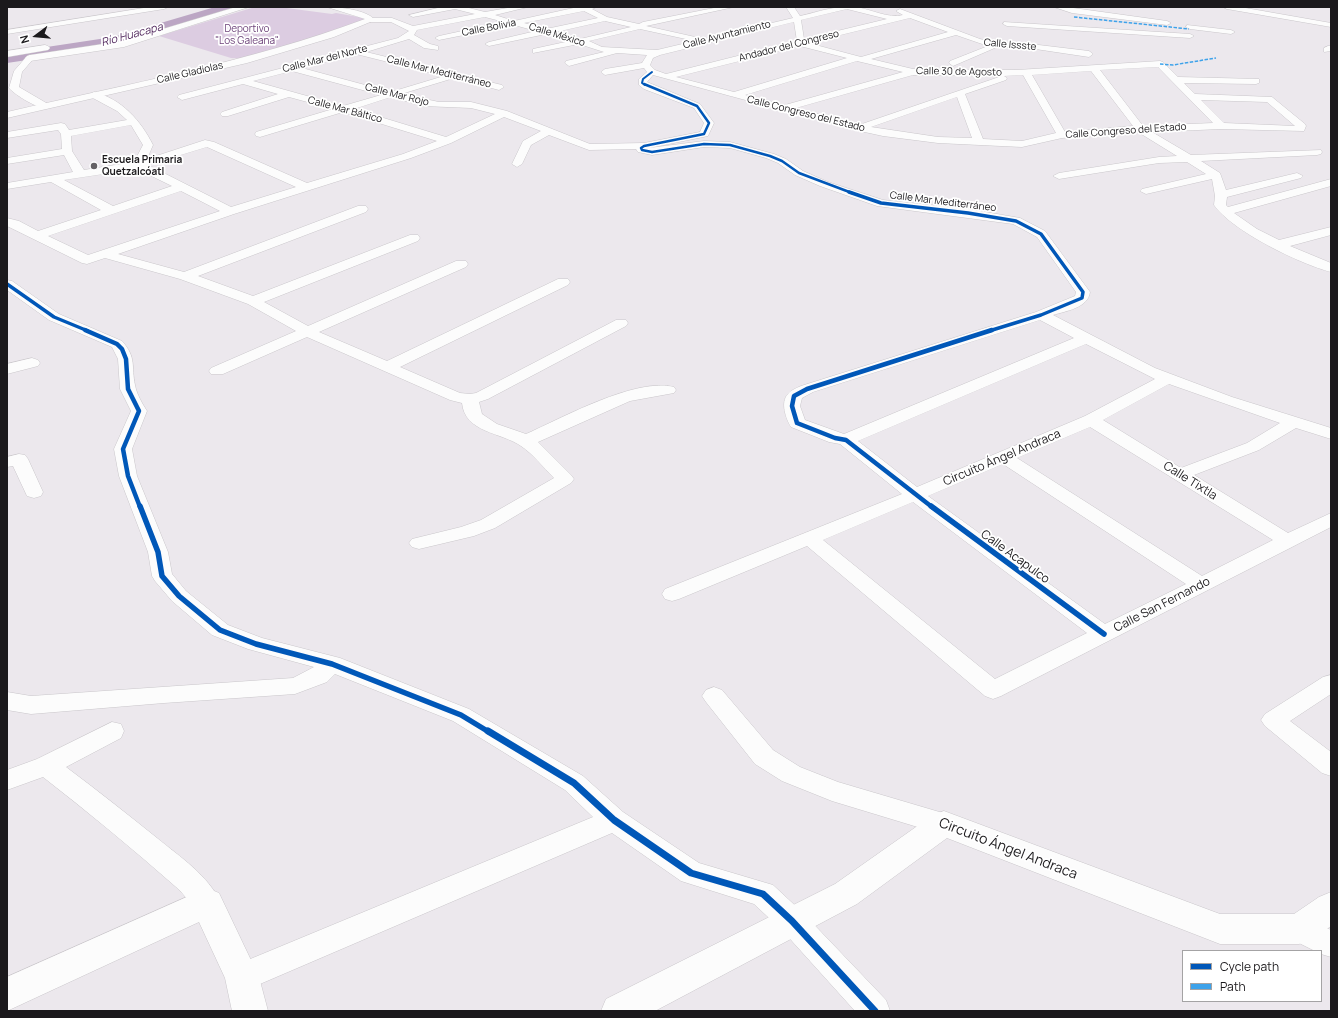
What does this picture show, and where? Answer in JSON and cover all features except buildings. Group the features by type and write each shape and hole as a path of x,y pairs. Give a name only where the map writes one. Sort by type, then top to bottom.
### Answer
{"street":[{"path":"7,32 164,7"},
{"path":"7,54 97,41 217,7"},
{"path":"7,62 124,44 245,7"},
{"path":"331,7 368,17 371,20 392,20 453,7"},
{"name":"Calle México","path":"458,7 546,31 601,49 657,53"},
{"name":"Calle Mar del Norte","path":"182,97 401,40 410,32 524,7"},
{"path":"536,51 730,7"},
{"path":"790,7 798,18 801,43"},
{"path":"798,18 847,7 895,19"},
{"name":"Calle Issste","path":"890,7 978,41 996,45 1022,45 1089,54"},
{"path":"1058,7 1078,12 1126,16 1190,30"},
{"path":"1227,7 1331,26"},
{"path":"587,8 605,19 704,41"},
{"name":"Calle Bolivia","path":"439,38 587,8"},
{"path":"1126,16 1145,11"},
{"path":"75,12 88,18"},
{"path":"1242,19 1259,12"},
{"name":"Andador del Congreso","path":"666,77 912,15"},
{"path":"1302,30 1331,16"},
{"name":"Calle Ayuntamiento","path":"657,53 798,18"},
{"path":"490,44 605,19"},
{"name":"Calle Gladiolas","path":"7,115 243,61 331,35 371,20"},
{"path":"392,20 410,32 418,42 435,48"},
{"path":"1008,24 1231,32"},
{"path":"1190,30 1195,44"},
{"path":"733,95 955,33"},
{"path":"570,63 659,41"},
{"name":"Calle 30 de Agosto","path":"801,43 807,46 913,72 1022,73 1093,67 1160,64 1177,80"},
{"path":"953,63 996,45"},
{"name":"Calle Mar Mediterráneo","path":"355,51 456,75 499,87"},
{"path":"644,146 704,134 709,123 698,106 647,87 642,83 649,68 649,56 657,53"},
{"path":"30,58 18,70 14,88 19,93 45,106"},
{"path":"1093,67 1140,129 1216,175 1221,195 1220,204 1225,212 1243,225 1277,245 1331,268"},
{"name":"Calle Mar Rojo","path":"291,68 423,103 439,105 471,105 504,113 547,132 589,147 644,146"},
{"path":"606,72 649,68"},
{"name":"Calle Congreso del Estado","path":"649,68 666,77 860,128 882,133 979,143 1022,144 1062,135 1140,129 1221,126 1300,129 1301,126 1269,99 1193,97"},
{"path":"787,108 913,72"},
{"path":"860,128 1022,73 1062,135"},
{"path":"260,134 456,75"},
{"path":"1177,80 1256,82"},
{"path":"1177,80 1221,126"},
{"name":"Calle Mar Báltico","path":"242,81 390,122 447,141"},
{"path":"960,93 979,143"},
{"path":"94,94 117,106 139,127 148,145 138,165"},
{"path":"225,114 288,94"},
{"path":"7,222 15,224 87,260 230,211 407,156 447,141 504,113"},
{"path":"66,134 134,122"},
{"path":"7,135 61,126 66,134 67,151 80,174"},
{"path":"517,164 527,143 547,132"},
{"path":"7,186 138,165 205,143 306,187"},
{"name":"Calle Mar Mediterráneo","path":"644,146 641,148 642,150 652,152 704,144 730,145 770,156 782,161 800,174 824,184 881,203 919,209 968,213 1016,221 1041,234 1083,292 1082,298 1078,301 1041,315 808,389 794,396 792,406 797,423 835,438 846,440"},
{"path":"7,161 67,151"},
{"path":"1059,176 1125,164 1189,158 1280,155 1317,152"},
{"path":"138,165 230,211"},
{"path":"1146,191 1216,175"},
{"path":"1221,195 1297,176"},
{"path":"51,178 111,210"},
{"path":"1225,212 1331,182"},
{"path":"37,235 182,187"},
{"path":"186,276 362,209"},
{"path":"1277,245 1331,231"},
{"path":"253,301 414,238"},
{"path":"105,254 186,276 253,301 308,332 388,366 456,398 470,399 482,396 621,323"},
{"path":"217,371 460,264"},
{"path":"388,366 563,282"},
{"path":"7,284 54,317 118,344 124,351 127,366 126,384 139,411 123,449 128,476 158,552 162,576 179,596 220,630 256,644 332,664 461,715 574,783 614,820 691,873 763,894 792,921 875,1011"},
{"path":"1041,315 1149,371 1226,400 1331,434"},
{"path":"846,440 1087,338"},
{"path":"7,369 32,363"},
{"name":"Circuito Ángel Andraca","path":"672,594 915,495 1091,420 1168,378"},
{"path":"526,441 624,397 645,392 668,390"},
{"path":"419,543 467,532 488,524 565,479 526,441 498,431 474,417 470,406 470,399"},
{"name":"Calle Tixtla","path":"1091,420 1288,542"},
{"path":"1178,475 1248,450 1276,436 1293,422"},
{"name":"Calle Acapulco","path":"846,440 915,495 1104,634"},
{"path":"1004,457 1202,585"},
{"path":"13,460 34,492"},
{"name":"Calle San Fernando","path":"809,538 993,690 1288,542 1326,527"},
{"path":"7,701 31,705 164,694 295,686 319,676 332,664"},
{"path":"1331,683 1273,720 1331,766"},
{"name":"Circuito Ángel Andraca","path":"714,696 764,757 791,774 832,790 944,824 1220,929 1299,929 1331,944"},
{"path":"7,780 46,766 112,731"},
{"path":"46,766 99,806 188,880 208,903 242,977 250,1011"},
{"path":"242,977 614,820"},
{"path":"619,1011 846,894 944,824"},
{"path":"7,994 208,903"},
{"path":"1299,929 1331,907"}],"green space":[{"name":"Deportivo \"Los Galeana\"","path":"255,7 279,7 332,14 336,13 370,19 250,59 231,58 159,36"}],"waterway":[{"name":"Río Huacapa","path":"7,58 115,42 231,7"}],"marked path":[{"path":"1074,17 1189,29"},
{"path":"1160,64 1173,65 1216,58"}],"cycle path":[{"path":"652,72 643,79 642,83 647,87 697,106 709,123 704,134 644,146 641,148 642,150 652,152 704,144 730,145 770,156 782,161 799,173 824,184 881,203 968,213 1016,221 1041,234 1083,292 1082,298 1078,301 1041,315 807,389 794,396 792,406 797,423 835,438 846,440 915,495 1104,634"},
{"path":"7,284 54,317 117,344 122,349 126,359 126,379 128,389 139,411 123,449 128,476 158,552 162,576 179,596 220,630 256,644 332,664 461,715 574,783 614,820 691,873 763,894 792,921 875,1011"}],"place":[{"name":"Escuela Primaria Quetzalcóatl","path":"94,166"}]}
